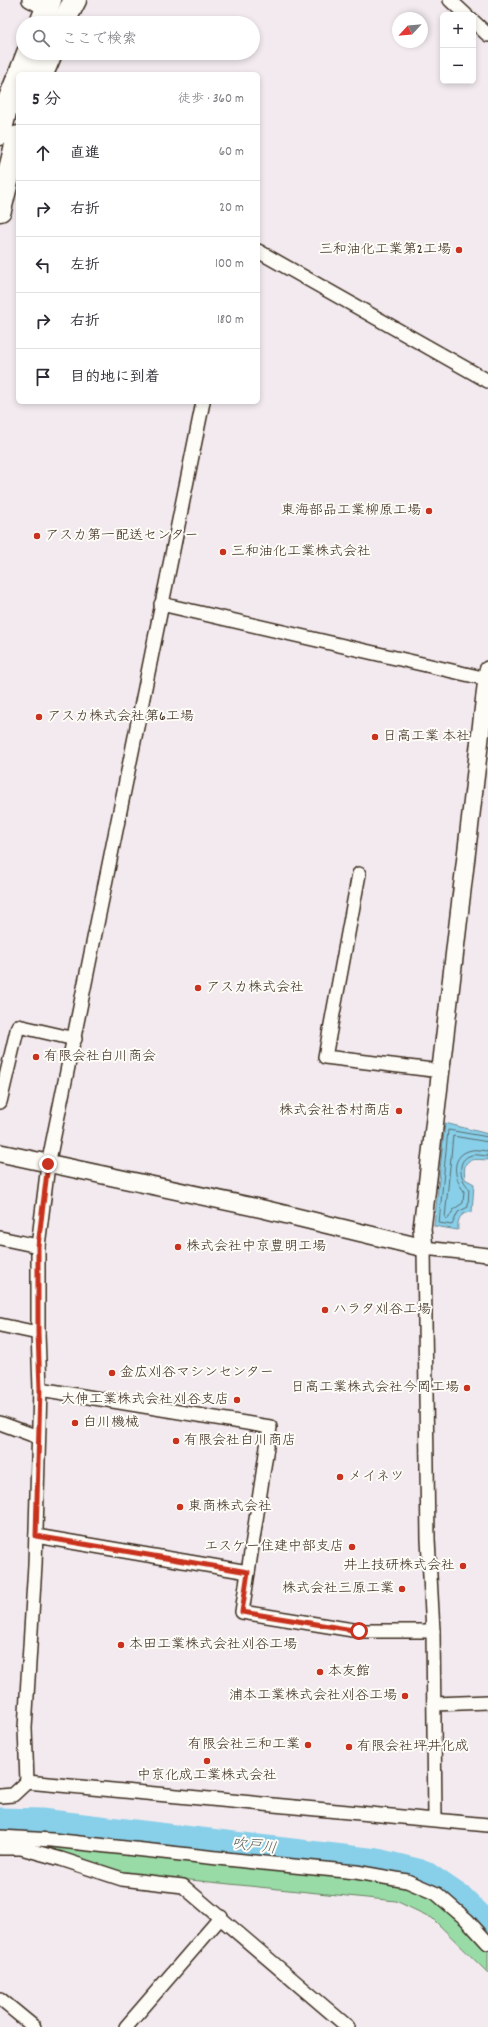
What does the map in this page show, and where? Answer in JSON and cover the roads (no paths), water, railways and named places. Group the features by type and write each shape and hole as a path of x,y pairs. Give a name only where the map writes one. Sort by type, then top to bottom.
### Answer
{"highway":[{"path":"67,16 75,0"},
{"path":"21,72 25,60"},
{"path":"43,72 47,60"},
{"path":"0,134 16,84"},
{"path":"0,210 16,145"}],"street":[{"path":"450,0 463,12"},
{"path":"476,24 488,35"},
{"path":"260,252 335,293 488,381"},
{"path":"27,1782 25,1728 36,1536 40,1389 38,1333 38,1246 48,1164 75,1039 161,604 203,404"},
{"path":"161,604 487,675 422,1229 424,1248 428,1539 435,1704 435,1819"},
{"path":"359,874 325,1057 441,1071"},
{"path":"0,1102 18,1026 75,1039"},
{"path":"0,1153 263,1209 424,1248 488,1255"},
{"path":"0,1238 38,1246"},
{"path":"0,1325 38,1333"},
{"path":"40,1389 270,1427 242,1612 359,1631 433,1631"},
{"path":"0,1423 38,1437"},
{"path":"36,1536 248,1572"},
{"path":"435,1704 488,1702"},
{"path":"0,1796 13,1795 27,1782 488,1825"},
{"path":"0,1837 59,1840 356,1872 407,1881 437,1894 467,1920 488,1943"},
{"path":"0,1848 21,1848 61,1859 122,1879 183,1886 348,2027"},
{"path":"126,2027 221,1917"},
{"path":"0,1999 34,2027"}],"water":[{"path":"445,1123 488,1134 488,1160 477,1159 466,1163 464,1172 465,1179 474,1184 472,1212 465,1213 460,1217 458,1230 434,1226"}],"waterway":[{"name":"吹戸川","path":"0,1820 41,1821 377,1861 425,1873 463,1899 488,1924"}],"place":[{"name":"三和油化工業第2工場","path":"459,250"},
{"name":"東海部品工業柳原工場","path":"429,511"},
{"name":"アスカ第一配送センター","path":"37,536"},
{"name":"三和油化工業株式会社","path":"223,552"},
{"name":"アスカ株式会社第6工場","path":"39,717"},
{"name":"日高工業 本社","path":"375,737"},
{"name":"アスカ株式会社","path":"198,988"},
{"name":"有限会社白川商会","path":"36,1057"},
{"name":"株式会社杏村商店","path":"399,1111"},
{"name":"株式会社中京豊明工場","path":"178,1247"},
{"name":"ハラタ刈谷工場","path":"325,1310"},
{"name":"金広刈谷マシンセンター","path":"112,1373"},
{"name":"日高工業株式会社今岡工場","path":"467,1388"},
{"name":"大伸工業株式会社刈谷支店","path":"237,1400"},
{"name":"白川機械","path":"75,1423"},
{"name":"有限会社白川商店","path":"176,1441"},
{"name":"メイネツ","path":"340,1477"},
{"name":"東商株式会社","path":"180,1507"},
{"name":"エスケー住建中部支店","path":"352,1547"},
{"name":"井上技研株式会社","path":"463,1566"},
{"name":"株式会社三原工業","path":"402,1589"},
{"name":"本田工業株式会社刈谷工場","path":"121,1645"},
{"name":"本友館","path":"320,1672"},
{"name":"浦本工業株式会社刈谷工場","path":"405,1696"},
{"name":"有限会社三和工業","path":"308,1745"},
{"name":"有限会社坪井化成","path":"349,1747"},
{"name":"中京化成工業株式会社","path":"207,1761"}]}
